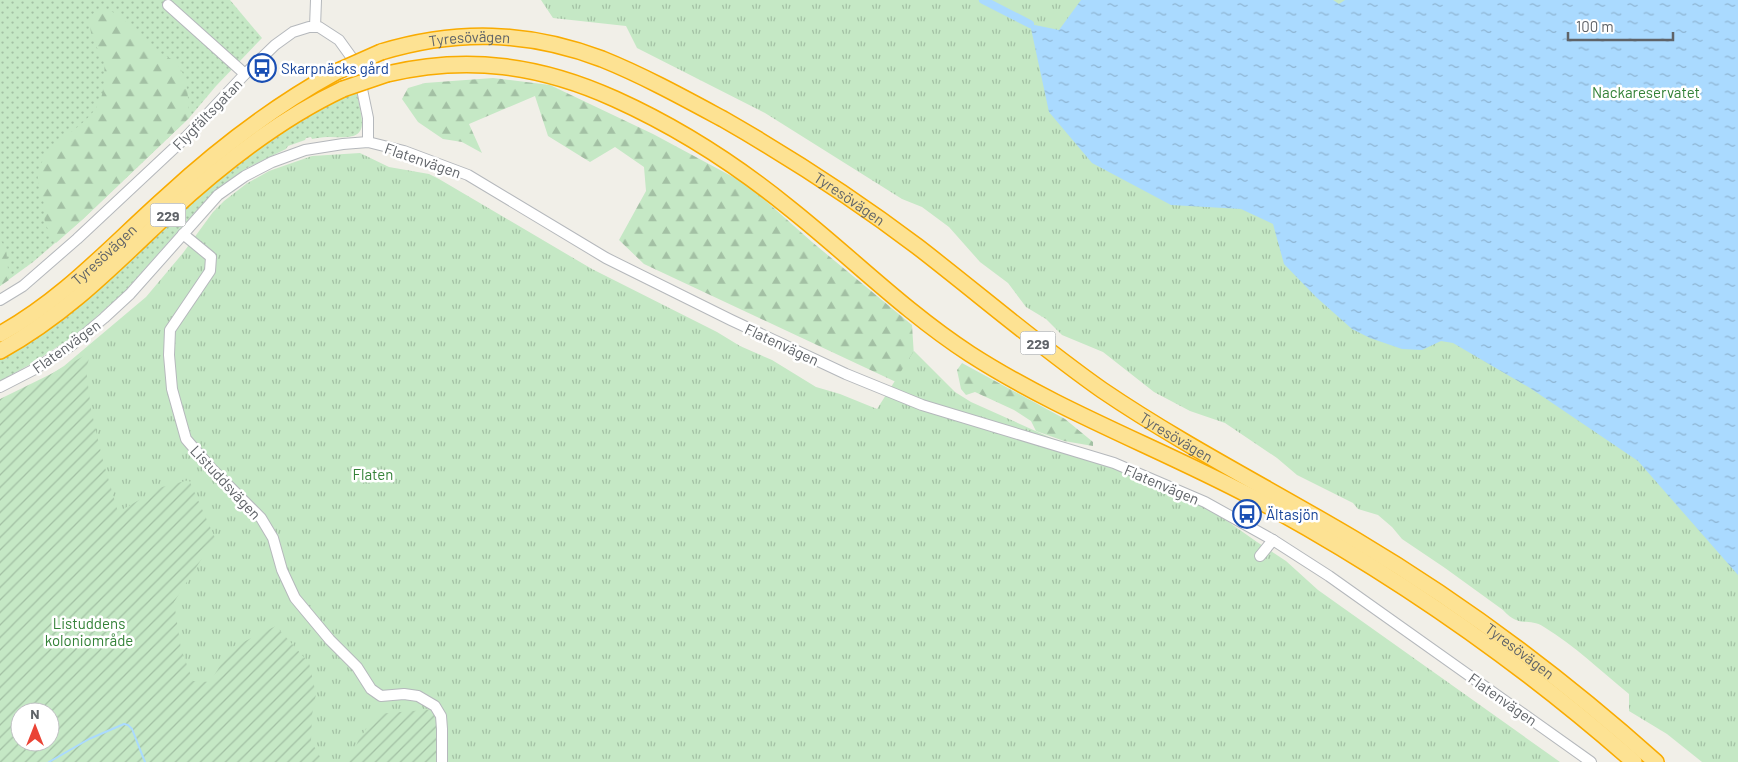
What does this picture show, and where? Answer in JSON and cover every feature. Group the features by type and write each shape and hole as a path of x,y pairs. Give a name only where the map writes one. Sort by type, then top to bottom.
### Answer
{"highway":[{"name":"Tyresövägen","path":"0,334 50,302 86,272 202,164 268,114 336,72 382,52 422,42 448,38 498,36 539,40 573,49 603,60 659,85 717,116 807,169 920,249 1067,365 1141,415 1357,540 1443,596 1544,669 1656,762"},
{"name":"Tyresövägen","path":"0,351 44,324 67,307 212,175 253,143 312,104 343,89 387,74 418,68 472,64 530,70 591,89 660,121 726,161 770,192 916,316 973,356 1040,393 1252,497 1336,545 1492,648 1634,762"}],"street":[{"path":"316,0 314,27 319,27 338,40 358,65 368,118 368,142"},
{"path":"168,5 245,74"},
{"name":"Flygfältsgatan","path":"0,300 23,286 116,203 186,137 245,74 276,45 293,32 314,27"},
{"name":"Flatenvägen","path":"0,387 35,369 72,345 98,323 130,294 218,195 252,172 272,162 305,150 368,142 404,151 468,175 622,267 846,374 922,405 1114,463 1205,502 1273,540 1376,609 1591,762"},
{"name":"Listuddsvägen","path":"182,234 211,257 210,271 170,330 169,355 172,389 186,439 211,468 261,518 273,538 282,570 295,598 330,640 357,667 371,689 382,696 404,694 418,696 435,706 441,716 442,723 442,762"},
{"path":"1260,556 1273,540"}],"green space":[{"path":"0,0 230,0 262,38 216,86 189,118 83,219 33,262 0,286"},
{"name":"Nackareservatet","path":"541,0 1738,0 1738,762 1702,762 1667,734 1629,711 1629,694 1566,642 1539,624 1519,621 1509,616 1445,568 1402,539 1378,515 1358,509 1353,503 1297,475 1277,458 1225,423 1190,411 1154,392 1103,352 1062,335 1046,319 1026,307 1008,283 980,262 949,227 922,207 902,199 765,113 637,48 626,26 553,18"},
{"path":"100,9 114,13 121,18 152,48 177,64 187,86 189,118 56,243 44,219 44,202 38,183 40,167 54,146 86,120 95,110 101,98 104,63 90,28 90,16"},
{"path":"493,78 550,85 653,134 748,185 812,242 912,325 916,388 896,382 644,264 619,240 646,191 644,167 615,147 590,162 548,136 535,96 469,124 482,153 462,142 443,139 418,122 402,99 408,88 425,83"},
{"path":"357,92 362,123 358,133 349,137 306,138 247,168 206,200 124,292 77,334 31,364 0,381 0,358 30,341 83,302 205,191 249,155 297,122"},
{"name":"Flaten","path":"360,153 389,167 429,174 592,269 717,332 740,346 772,360 816,387 840,394 877,409 914,351 955,392 971,402 1210,509 1286,561 1318,590 1560,762 0,762 0,406 64,366 146,297 183,253 213,212 246,184 269,171 312,156"},
{"path":"0,240 6,248 9,280 0,286"},
{"name":"Listuddens koloniområde","path":"91,352 86,369 91,409 102,457 118,512 162,487 189,480 215,538 174,602 181,649 193,681 210,682 231,648 276,626 309,663 316,694 312,715 311,741 323,762 0,762 0,399"},
{"path":"962,363 1065,419 1093,442 1093,446 1064,441 1036,431 1031,421 1014,410 975,392 966,395 961,389 957,370"},
{"path":"436,709 442,762 349,762 359,739 377,714"}],"water":[{"path":"1081,0 1333,0 1339,4 1345,0 1738,0 1738,575 1638,461 1530,388 1453,343 1441,341 1422,350 1402,349 1370,338 1352,329 1316,297 1284,264 1273,224 1241,209 1171,205 1092,163 1049,112 1030,24 1059,30"}],"waterway":[{"path":"983,0 1030,24"},
{"path":"49,762 89,739 124,724 132,729 145,762"}],"place":[{"name":"Skarpnäcks gård","path":"262,68"},
{"name":"Ältasjön","path":"1247,514"}]}
